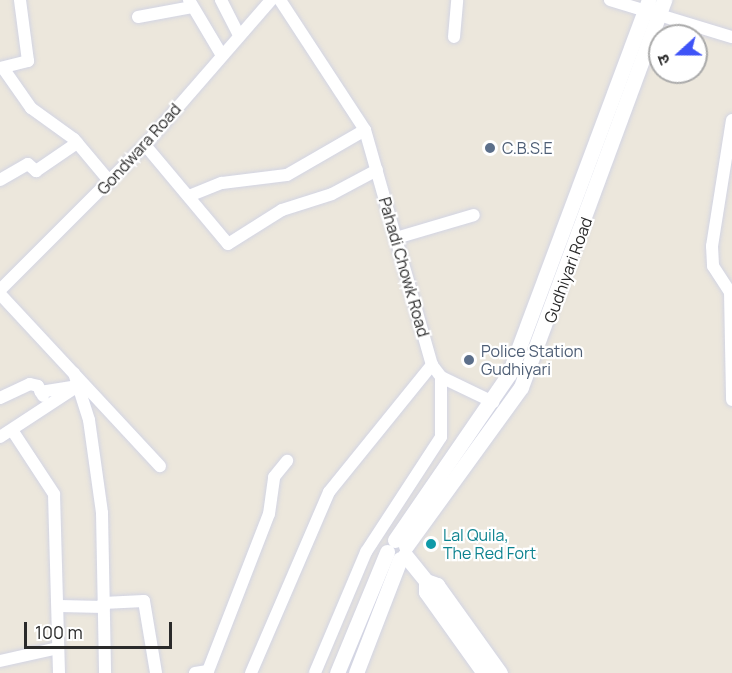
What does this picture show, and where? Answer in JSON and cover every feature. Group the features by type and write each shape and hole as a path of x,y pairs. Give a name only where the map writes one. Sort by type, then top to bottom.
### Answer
{"street":[{"path":"20,0 28,61 2,68 31,108 77,143 110,182"},
{"path":"221,0 238,34"},
{"name":"Gondwara Road","path":"0,292 145,145 238,34 271,0"},
{"name":"Pahadi Chowk Road","path":"280,0 365,130 432,365 441,377"},
{"path":"454,37 457,0"},
{"path":"610,0 650,10 732,37"},
{"name":"Gudhiyari Road","path":"394,548 492,402 528,329 650,10 664,0"},
{"path":"138,17 190,4 221,54"},
{"name":"Gudhiyari Road","path":"394,548 521,387 650,10"},
{"path":"732,120 726,195 712,246 713,266 730,292 732,400"},
{"path":"189,196 222,183 287,175 365,130"},
{"path":"0,180 28,164 36,171 77,143"},
{"path":"145,145 228,244 282,210 332,194 377,170"},
{"path":"396,238 474,215"},
{"path":"0,292 160,466"},
{"path":"251,673 329,492 432,365"},
{"path":"74,373 96,460 104,605 105,673"},
{"path":"337,673 441,437 441,377 492,402"},
{"path":"0,398 30,384 40,392 50,408"},
{"path":"40,392 78,386"},
{"path":"0,437 50,408 78,386"},
{"path":"12,430 54,494 59,606 59,673"},
{"path":"195,673 208,671 269,514 274,477 287,461"},
{"path":"394,548 426,581 437,585 500,673"},
{"path":"315,673 394,548"},
{"path":"356,673 394,548"},
{"path":"426,581 426,592 484,673"},
{"path":"59,606 144,601 156,673"},
{"path":"0,661 58,648"}],"place":[{"name":"C.B.S.E","path":"490,148"},
{"name":"Police Station Gudhiyari","path":"469,360"},
{"name":"Lal Quila, The Red Fort","path":"431,544"}]}
